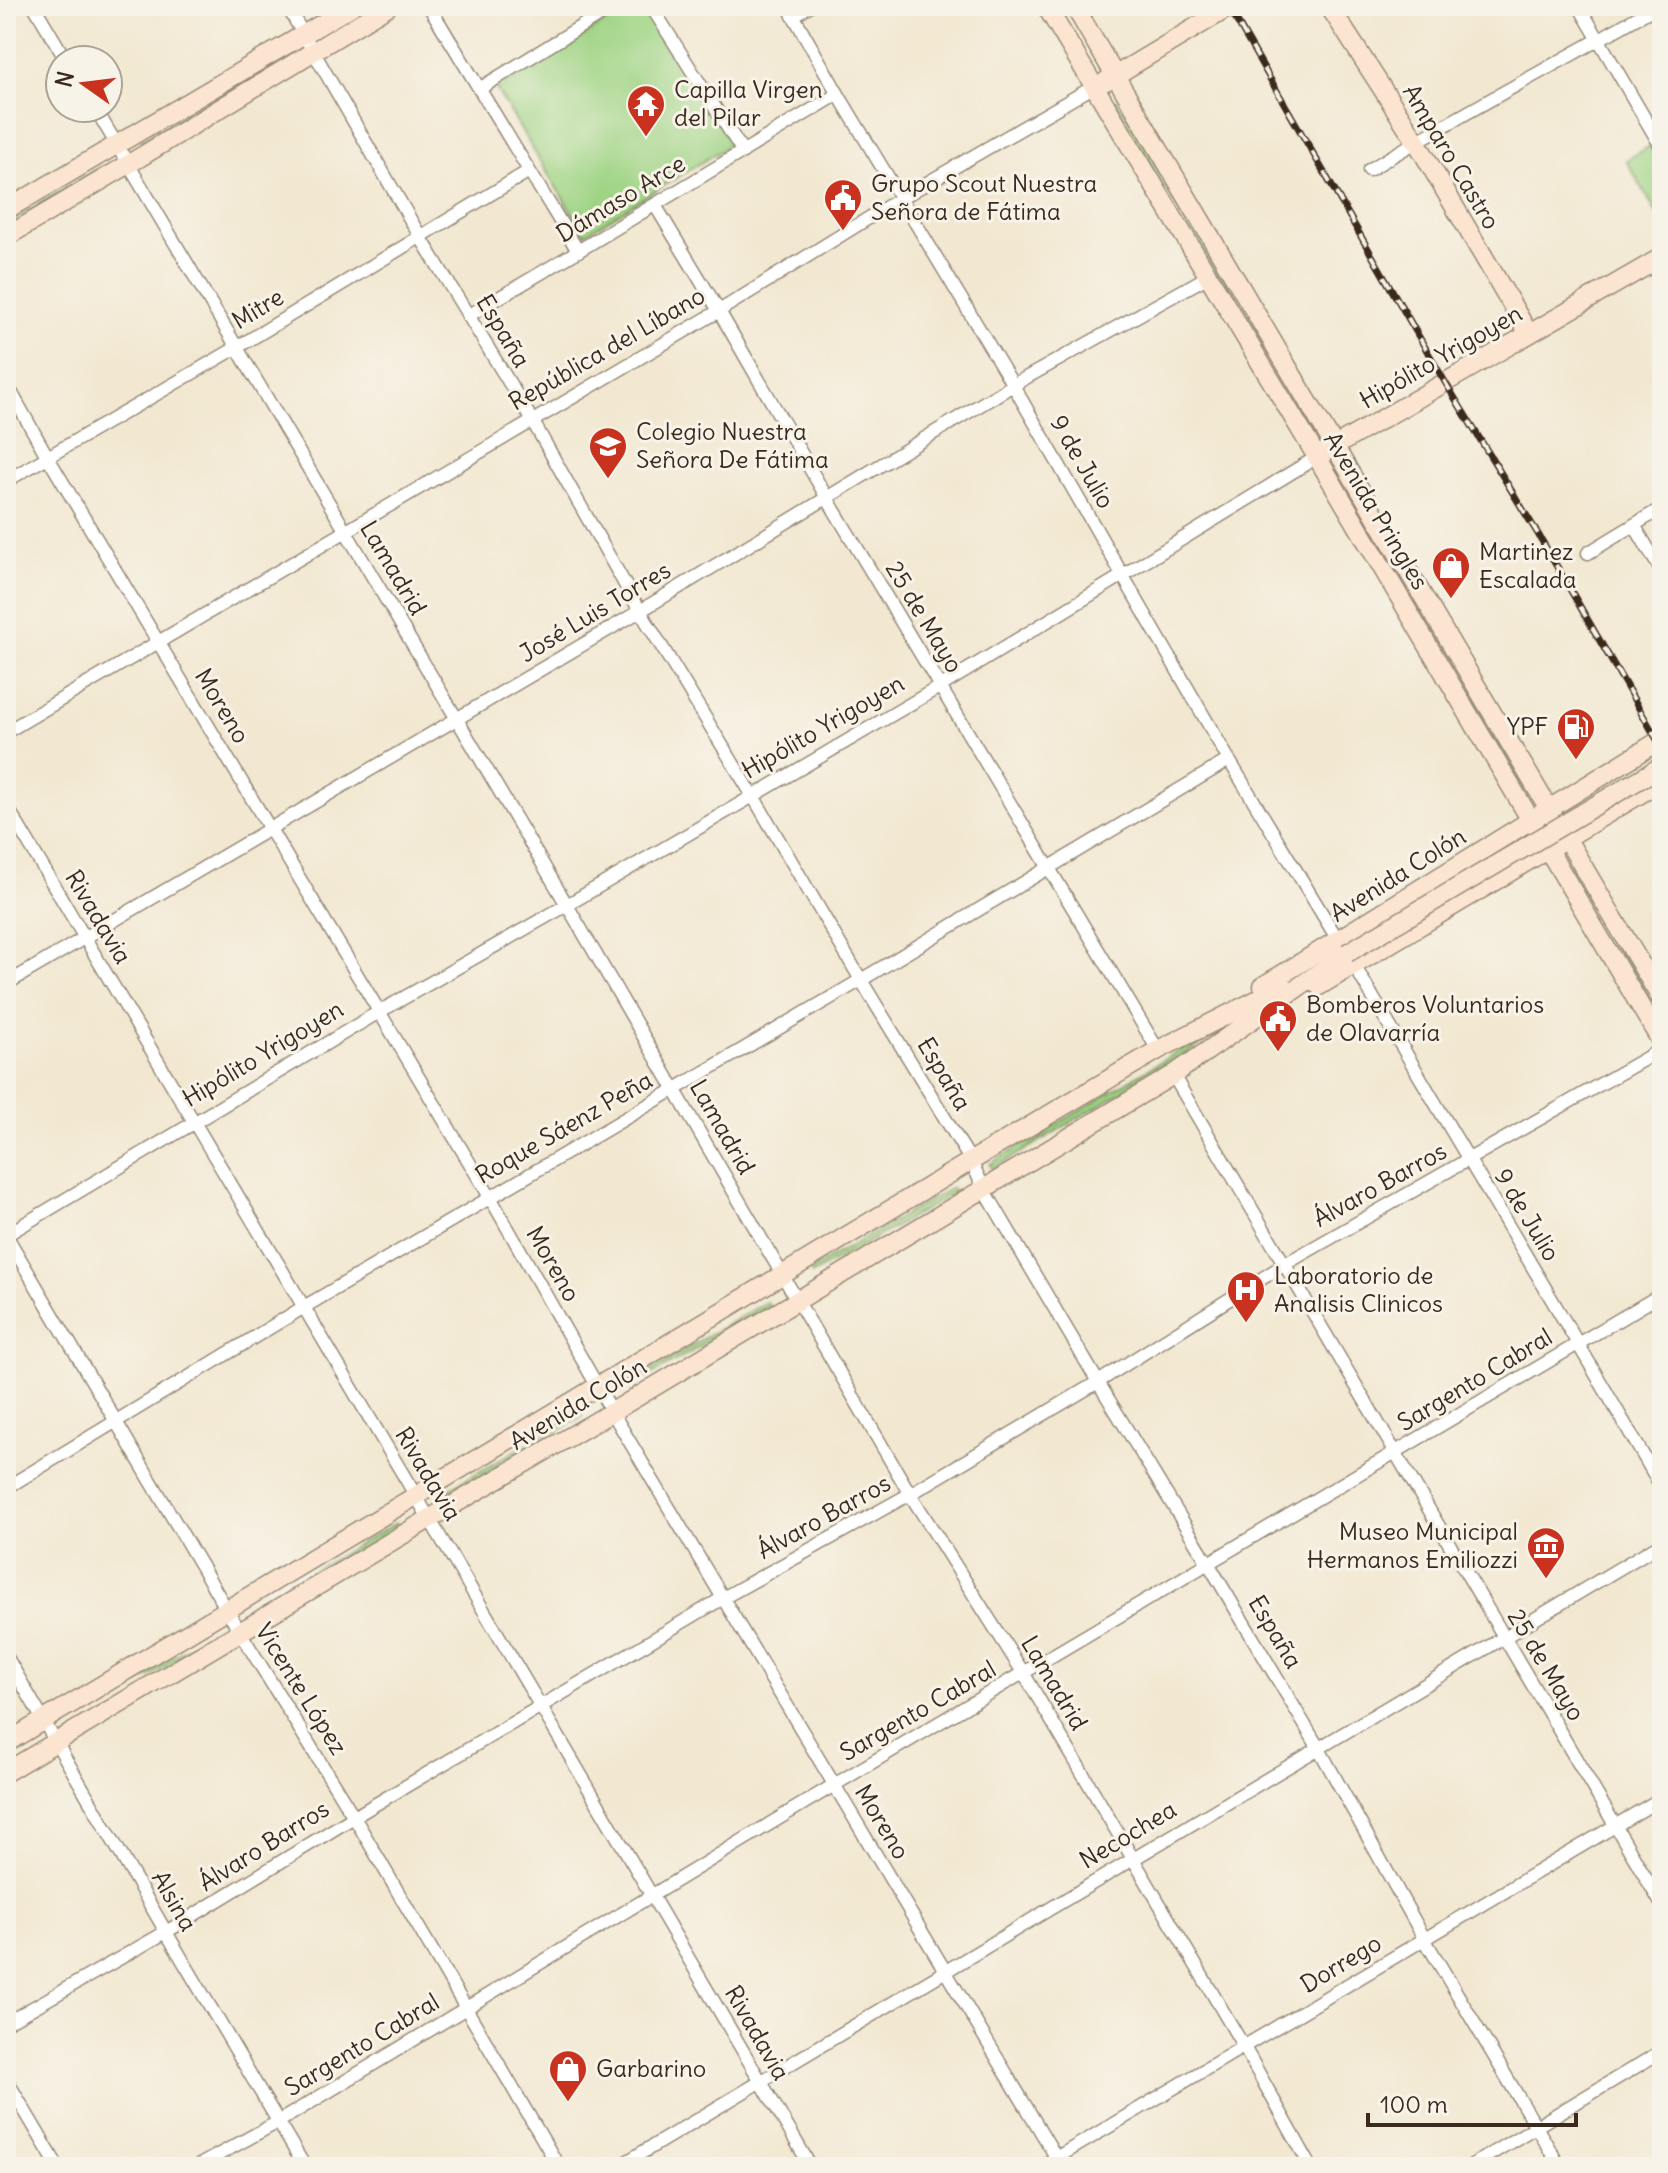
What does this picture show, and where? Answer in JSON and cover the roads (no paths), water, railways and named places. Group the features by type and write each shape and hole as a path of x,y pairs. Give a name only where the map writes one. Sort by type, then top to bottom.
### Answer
{"main road":[{"path":"6,210 352,6"},
{"path":"6,237 388,6"},
{"name":"Avenida Pringles","path":"1046,6 1317,457 1662,1046"},
{"name":"Avenida Pringles","path":"1074,6 1662,1000"},
{"name":"República del Líbano","path":"1093,87 1115,77 1231,6"},
{"name":"Amparo Castro","path":"1329,6 1416,141 1529,334"},
{"name":"Hipólito Yrigoyen","path":"1317,457 1662,257"},
{"name":"Avenida Colón","path":"6,1772 1173,1075 1531,820 1662,739"},
{"name":"Avenida Colón","path":"1346,953 1662,766"},
{"name":"Avenida Colón","path":"6,1743 1158,1050 1549,850 1662,781"}],"street":[{"path":"34,6 57,44"},
{"name":"España","path":"287,6 421,238 532,420 640,611 1318,1747 1425,1940 1560,2167"},
{"path":"429,6 578,251"},
{"path":"479,89 614,6"},
{"path":"651,6 743,152"},
{"path":"791,11 809,6"},
{"path":"1579,6 1662,148"},
{"path":"1369,170 1657,6"},
{"name":"9 de Julio","path":"791,11 1013,385 1229,760 1579,1343 1662,1488"},
{"name":"República del Líbano","path":"6,732 719,311 901,198 1093,87"},
{"name":"Dámaso Arce","path":"468,316 838,94"},
{"name":"Lamadrid","path":"105,124 567,905 910,1494 1024,1674 1244,2047 1311,2167"},
{"name":"Mitre","path":"6,481 236,348 529,171"},
{"name":"25 de Mayo","path":"655,205 1158,1050"},
{"name":"José Luis Torres","path":"6,984 457,720 1013,385 1207,277"},
{"name":"Moreno","path":"6,383 490,1197 612,1412 1059,2162"},
{"name":"Hipólito Yrigoyen","path":"6,1235 379,1012 941,686 1317,457"},
{"path":"1588,553 1662,508"},
{"path":"1634,525 1662,572"},
{"name":"Roque Sáenz Peña","path":"6,1488 304,1307 1229,760"},
{"name":"Rivadavia","path":"6,805 811,2167"},
{"name":"Álvaro Barros","path":"6,2023 166,1932 723,1598 910,1494 1098,1382 1285,1264 1468,1161 1662,1046"},
{"name":"25 de Mayo","path":"1173,1075 1662,1905"},
{"name":"Vicente López","path":"6,1235 559,2167"},
{"name":"Sargento Cabral","path":"196,2167 278,2122 834,1785 1662,1294"},
{"name":"Necochea","path":"618,2167 1662,1543"},
{"name":"Alsina","path":"6,1656 305,2167"},
{"name":"Dorrego","path":"1041,2167 1059,2162 1244,2047 1662,1798"},
{"path":"1469,2167 1662,2051"},
{"path":"6,2079 58,2167"}],"railway":[{"path":"1228,6 1445,382 1538,534 1662,748"}],"place":[{"name":"Capilla Virgen del Pilar","path":"646,138"},
{"name":"Grupo Scout Nuestra Señora de Fátima","path":"843,232"},
{"name":"Colegio Nuestra Señora De Fátima","path":"608,480"},
{"name":"Martinez Escalada","path":"1451,600"},
{"name":"YPF","path":"1576,761"},
{"name":"Bomberos Voluntarios de Olavarría","path":"1278,1053"},
{"name":"Laboratorio de Analisis Clinicos","path":"1246,1324"},
{"name":"Museo Municipal Hermanos Emiliozzi","path":"1546,1580"},
{"name":"Garbarino","path":"568,2103"}]}
